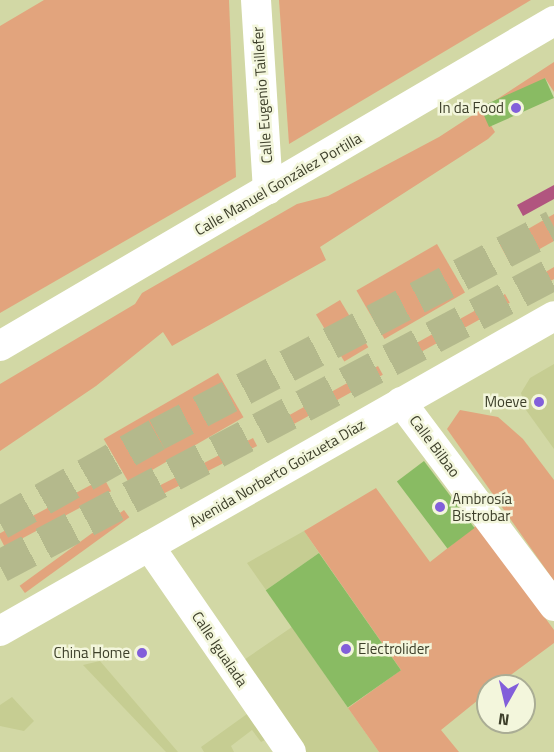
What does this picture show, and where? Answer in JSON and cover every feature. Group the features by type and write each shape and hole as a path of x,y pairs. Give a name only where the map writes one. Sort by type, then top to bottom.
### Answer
{"street":[{"name":"Calle Eugenio Taillefer","path":"256,0 268,190"},
{"name":"Calle Manuel González Portilla","path":"0,346 554,21"},
{"name":"Avenida Norberto Goizueta Díaz","path":"0,631 554,316"},
{"name":"Calle Bilbao","path":"401,402 554,606"},
{"name":"Calle Igualada","path":"150,546 291,752"}],"shaded area":[{"path":"44,0 229,0 236,177 0,313 0,26"},
{"path":"279,0 531,0 289,144"},
{"path":"554,62 554,92 545,78 484,114 495,132 488,139 320,247 326,260 172,346 163,332 96,386 0,451 0,384 135,304 142,293 297,204 328,196 439,137"},
{"path":"554,185 554,199 523,216 517,205"},
{"path":"554,214 554,241 511,265 500,245"},
{"path":"437,244 465,292 384,339 356,290"},
{"path":"554,267 554,279 527,295 522,286"},
{"path":"505,294 510,303 399,364 394,356"},
{"path":"340,300 368,347 344,362 316,314"},
{"name":"Moeve","path":"554,364 554,449 526,410 521,393 530,378"},
{"path":"378,366 383,375 272,436 267,428"},
{"path":"218,373 244,417 129,483 104,439"},
{"path":"460,410 498,417 523,439 554,480 554,581 447,429"},
{"path":"253,438 257,446 142,505 138,497"},
{"path":"104,478 111,491 5,548 0,533"},
{"path":"376,488 430,562 477,525 554,630 554,643 512,674 476,674 476,702 441,730 459,752 379,752 348,708 401,670 304,531"},
{"path":"124,510 129,517 25,593 20,586"},
{"path":"304,531 319,553 266,590 247,563"},
{"path":"292,627 379,752 304,752 241,662"},
{"path":"100,661 178,752 166,752 83,665"},
{"path":"12,697 34,721 24,731 0,726 0,705"},
{"path":"247,714 265,740 261,742 252,730 231,746 234,752 204,752 201,747"}],"building":[{"name":"In da Food","path":"545,78 554,98 489,127 480,107"},
{"name":"Ambrosía Bistrobar","path":"424,461 475,528 447,549 397,481"},
{"name":"Electrolider","path":"319,553 401,670 348,707 266,590"}],"tunnel":[{"path":"0,523 157,434 554,226"},
{"path":"0,566 554,273"}],"place":[{"name":"In da Food","path":"516,108"},
{"name":"Moeve","path":"539,402"},
{"name":"Ambrosía Bistrobar","path":"440,507"},
{"name":"Electrolider","path":"346,649"},
{"name":"China Home","path":"142,653"}]}
